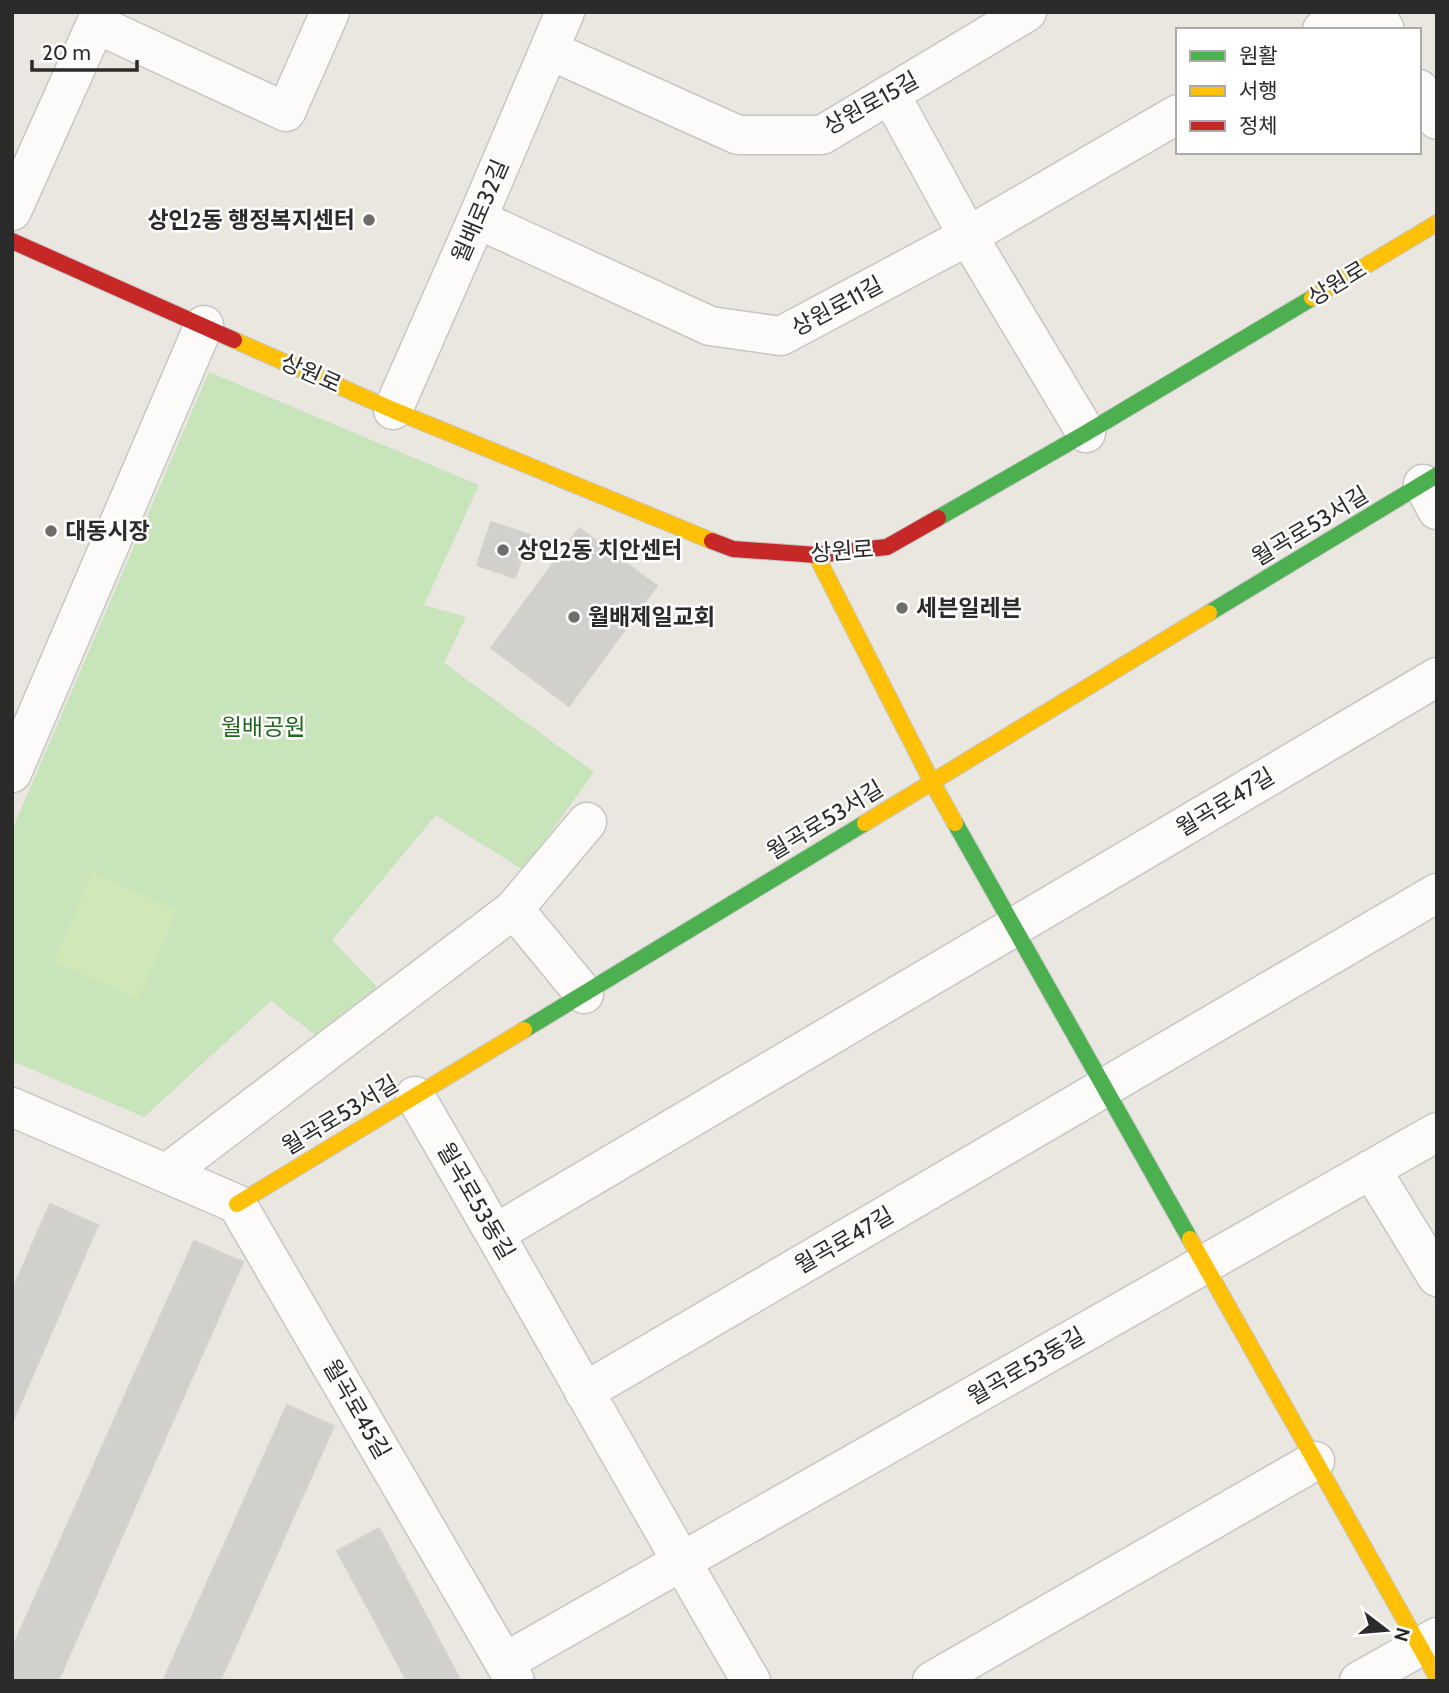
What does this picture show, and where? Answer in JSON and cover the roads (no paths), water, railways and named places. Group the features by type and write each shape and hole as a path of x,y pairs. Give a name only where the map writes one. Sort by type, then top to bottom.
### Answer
{"street":[{"path":"12,211 98,18 286,111 330,12"},
{"name":"월배로32길","path":"393,410 565,12"},
{"name":"상원로15길","path":"549,50 738,135 822,135 1027,12"},
{"path":"1325,28 1352,12"},
{"path":"1375,12 1384,28"},
{"path":"1421,92 1437,120"},
{"path":"890,94 968,236 1086,433"},
{"name":"상원로11길","path":"477,219 710,326 781,336 968,236 1176,115"},
{"name":"상원로","path":"12,241 393,410 733,549 816,555 887,547 1086,433 1437,223"},
{"path":"12,773 204,325"},
{"name":"월곡로53서길","path":"237,1204 932,782 1432,490"},
{"path":"816,555 932,782 1315,1461 1431,1653 1359,1681"},
{"name":"월곡로47길","path":"496,1233 1437,677"},
{"path":"167,1174 514,909 587,822"},
{"name":"월곡로47길","path":"584,1392 1437,893"},
{"path":"514,909 584,994"},
{"name":"월곡로53동길","path":"415,1096 496,1233 681,1562"},
{"path":"12,1107 237,1204"},
{"name":"월곡로53동길","path":"510,1672 681,1562 1437,1132"},
{"path":"1371,1169 1437,1277"},
{"name":"월곡로45길","path":"237,1204 510,1672"},
{"path":"932,1681 1315,1461"},
{"path":"681,1562 751,1681"}],"place":[{"name":"상인2동 행정복지센터","path":"369,220"},
{"name":"대동시장","path":"51,531"},
{"name":"상인2동 치안센터","path":"503,550"},
{"name":"세븐일레븐","path":"902,608"},
{"name":"월배제일교회","path":"574,617"}],"park label":[{"name":"월배공원","path":"263,727"}]}
